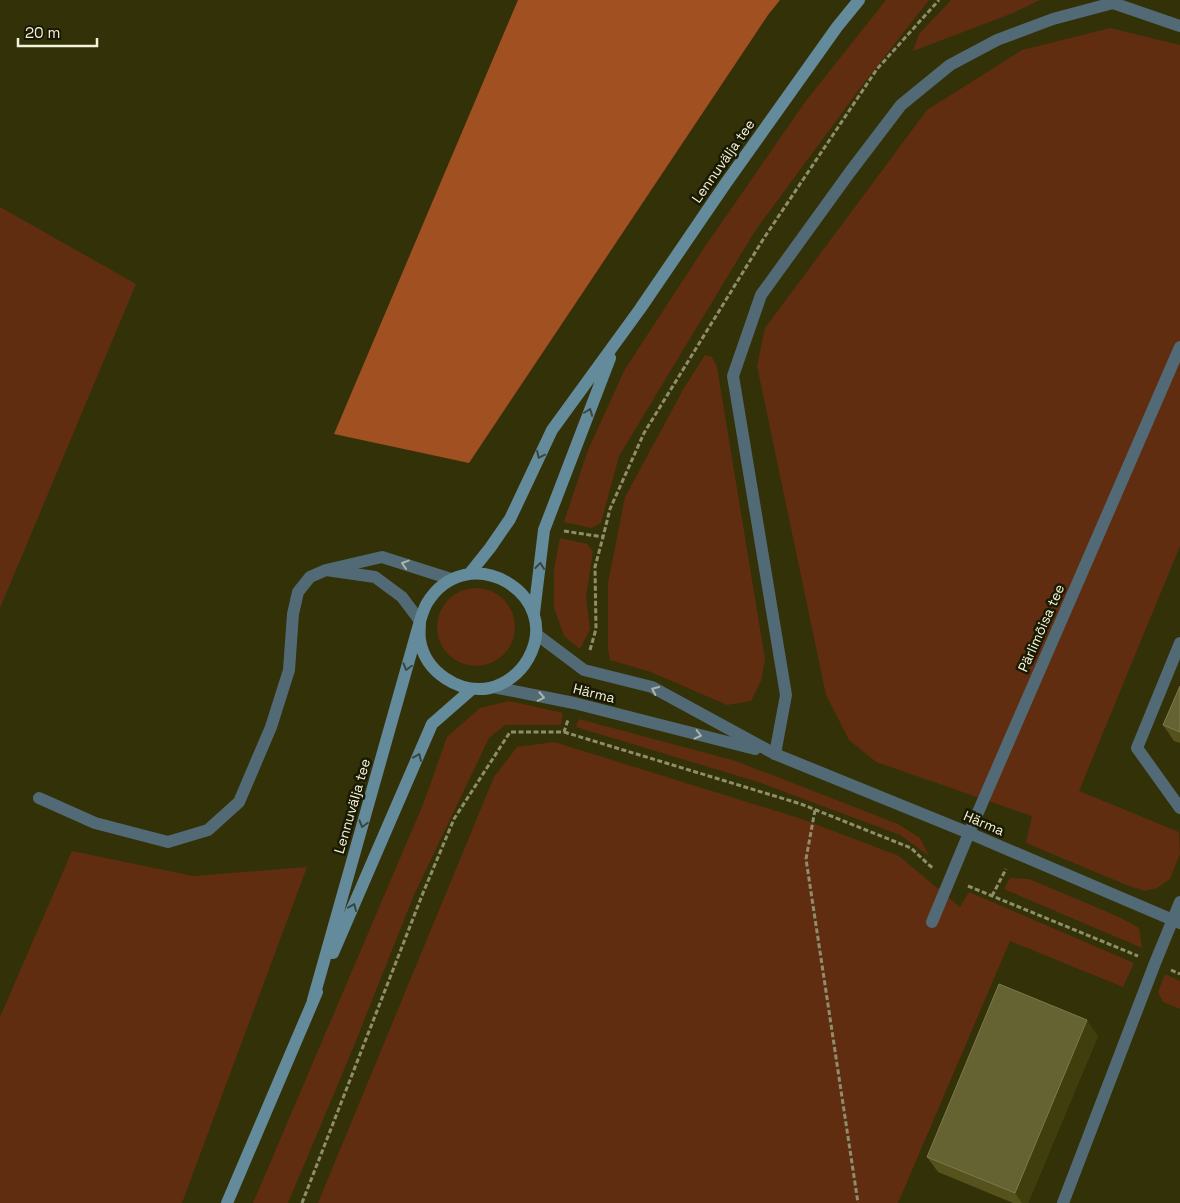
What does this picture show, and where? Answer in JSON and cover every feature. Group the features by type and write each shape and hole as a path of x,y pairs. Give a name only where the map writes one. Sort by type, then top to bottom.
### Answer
{"main road":[{"name":"Lennuvälja tee","path":"470,573 510,519 552,430 640,309 726,183 858,0"},
{"name":"Lennuvälja tee","path":"420,620 420,640 426,658 438,674 454,684 472,689 493,687 509,680 523,668 532,652 536,634 534,614 544,530 616,342"},
{"name":"Lennuvälja tee","path":"313,1000 426,604 436,590 451,579 470,573 486,573 502,578 516,587 527,600 534,614"},
{"name":"Lennuvälja tee","path":"228,1203 432,724 472,689"}],"street":[{"path":"775,754 786,695 733,376 761,295 901,105 950,64 997,40 1053,19 1113,4 1180,26"},
{"name":"Pärlimõisa tee","path":"932,922 969,833 1179,354"},
{"path":"40,798 95,823 168,842 208,830 239,802 271,727 289,670 293,614 298,592 310,577 326,570 382,557 451,579"},
{"path":"326,570 376,577 402,597 420,620"},
{"name":"Härma","path":"536,634 584,670 652,687 775,754 969,833 1176,922"},
{"path":"1180,643 1137,748 1180,808"},
{"name":"Härma","path":"493,687 574,703 775,754"},
{"path":"1063,1203 1154,963 1176,922 1180,902"}],"path":[{"path":"584,670 596,629 595,567 610,509 644,433 764,238 877,69 938,0"},
{"path":"563,531 603,538"},
{"path":"564,732 574,703"},
{"path":"302,1203 419,902 454,819 510,732 564,732 801,804 911,848 929,866 992,896 1180,974"},
{"path":"815,810 806,859 858,1203"},
{"path":"992,896 1004,875"}],"shaded area":[{"path":"518,0 780,0 768,15 469,463 334,434"},
{"path":"886,0 929,0 864,83 755,231 619,456 601,523 591,528 564,522 588,450 625,369 704,248 805,102"},
{"path":"951,0 1040,0 1013,13 913,51 919,34"},
{"path":"1110,28 1180,45 1180,546 1079,791 1179,832 1180,854 1170,879 1157,888 1145,891 1026,843 1032,816 876,762 849,740 826,695 757,366 765,328 927,110 1022,50"},
{"path":"0,207 136,284 0,608"},
{"path":"705,355 712,357 717,367 765,659 761,681 751,701 727,705 651,672 610,660 608,649 608,583 625,497 684,388"},
{"path":"560,538 587,544 593,551 586,597 590,629 580,649 564,636 554,608 554,569"},
{"path":"476,588 491,591 504,599 512,612 515,627 512,642 504,655 491,663 476,666 461,663 448,655 440,642 437,627 440,612 448,599 461,591"},
{"path":"509,701 563,713 561,725 505,725 489,738 414,895 351,1053 288,1203 253,1203 424,802 447,737 480,708"},
{"path":"579,719 736,761 898,824 920,838 929,856 900,835 755,781 576,727"},
{"path":"554,742 802,819 899,856 960,907 969,892 1134,963 1123,987 1010,941 898,1203 318,1203 494,777 517,747"},
{"path":"72,851 193,876 307,867 182,1203 0,1203 0,1017"},
{"path":"1010,878 1029,879 1117,916 1139,928 1142,948 1004,889"},
{"path":"1165,974 1180,981 1180,1009 1163,1002 1158,992"}],"building":[{"path":"1180,686 1180,732 1163,725"},
{"path":"999,984 1087,1020 1015,1193 927,1157"}]}
